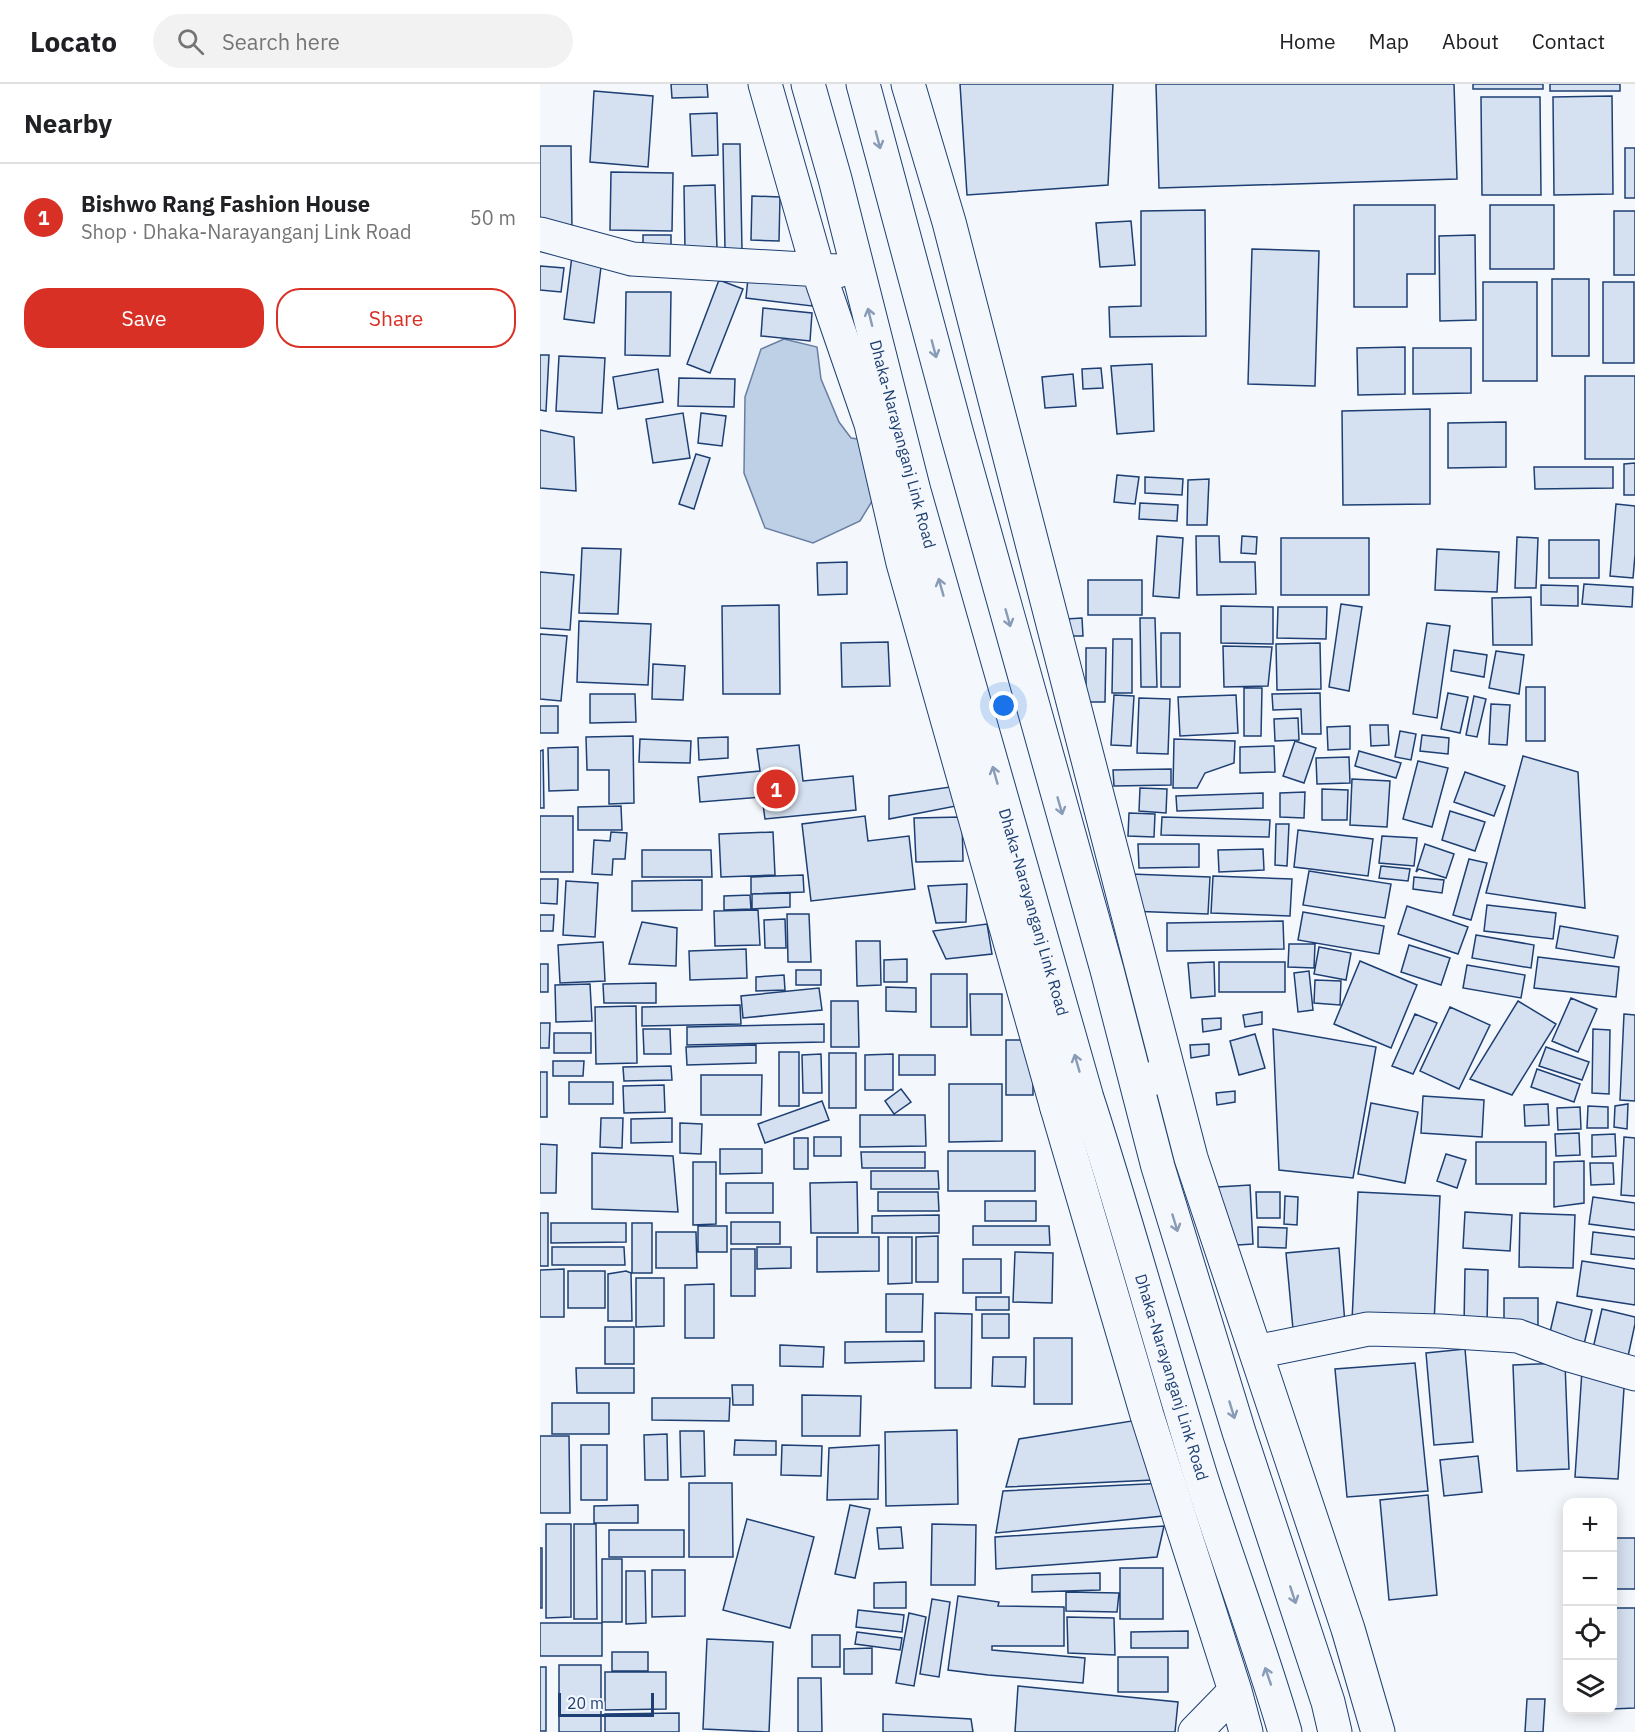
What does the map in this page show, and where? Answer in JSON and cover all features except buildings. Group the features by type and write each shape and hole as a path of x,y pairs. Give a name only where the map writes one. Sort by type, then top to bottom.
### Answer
{"street":[{"path":"765,84 818,270 870,424 903,563 1072,1103 1147,1415 1246,1732"},
{"name":"Dhaka-Narayanganj Link Road","path":"808,84 835,179 1072,1103 1113,1179 1201,1477 1285,1732"},
{"path":"863,84 963,457 1107,970 1158,1167 1239,1432 1328,1702 1335,1732"},
{"path":"908,84 949,222 1191,1158 1348,1629 1378,1732"},
{"path":"540,234 632,259 858,272"},
{"path":"1136,1083 1168,1075"},
{"path":"1256,1352 1368,1329 1440,1331 1518,1336 1569,1355 1635,1374"},
{"path":"1195,1732 1235,1691"}],"water":[{"path":"784,339 817,347 821,379 839,422 851,438 872,441 877,493 860,521 813,543 765,528 744,473 745,397 761,349"}],"place":[{"name":"Bishwo Rang Fashion House","path":"776,789"}]}
